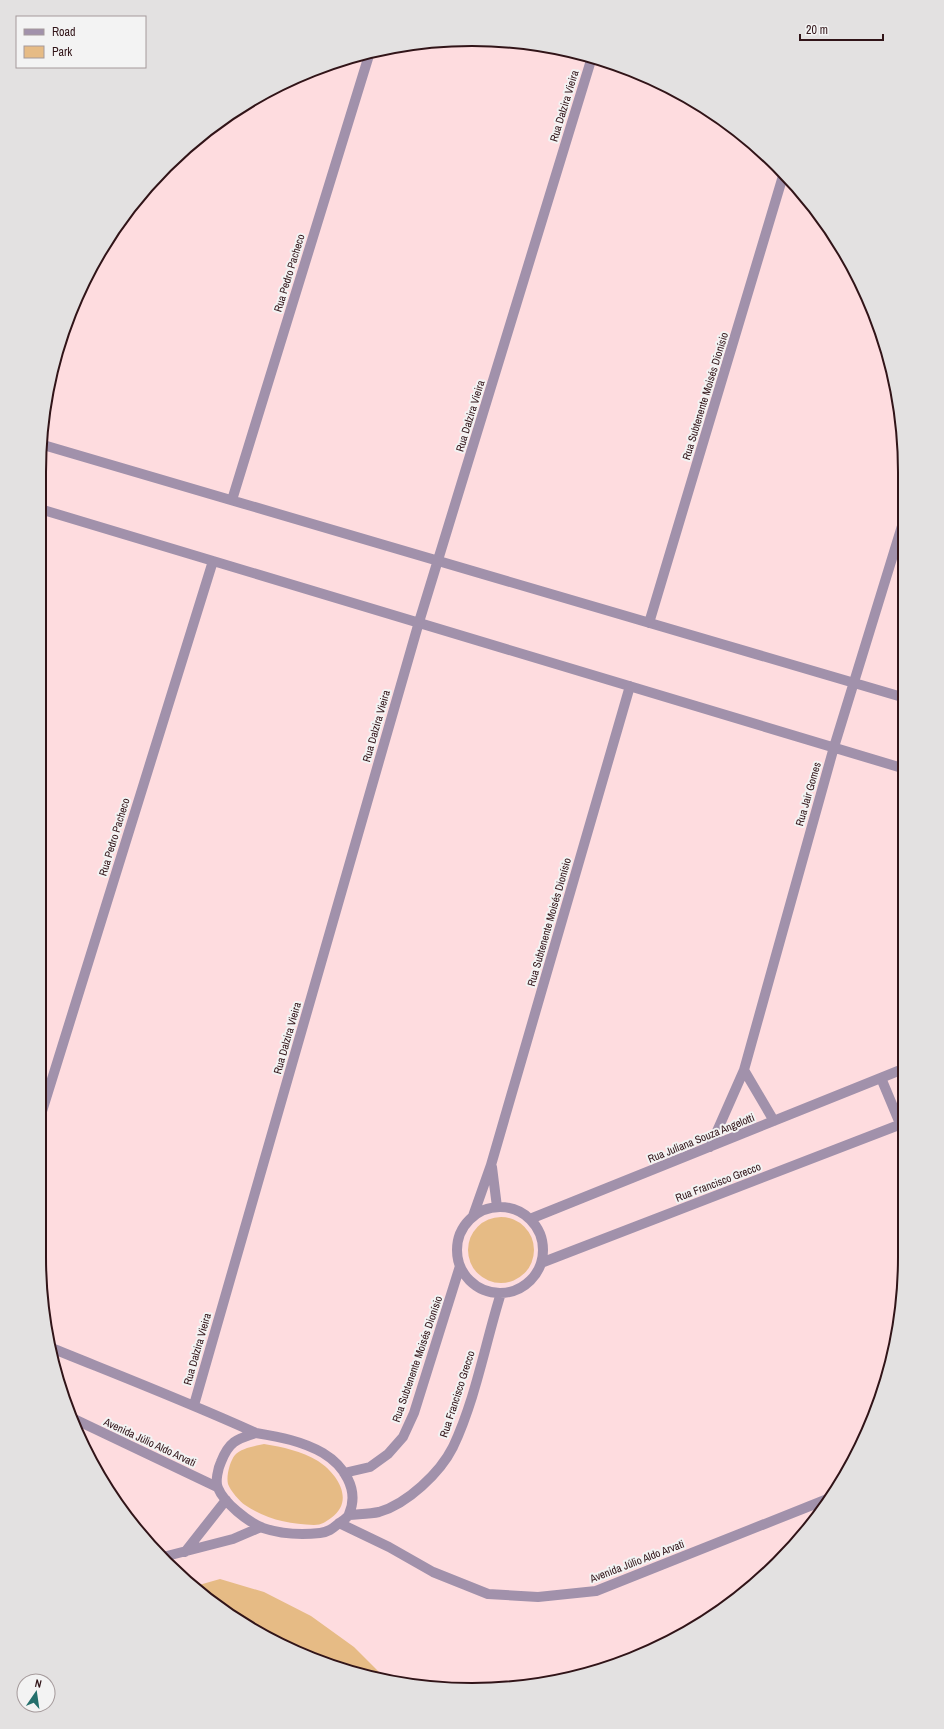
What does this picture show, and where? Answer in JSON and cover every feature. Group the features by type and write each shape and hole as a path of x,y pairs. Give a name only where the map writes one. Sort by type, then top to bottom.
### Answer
{"street":[{"name":"Rua Pedro Pacheco","path":"232,500 368,60"},
{"name":"Rua Dalzira Vieira","path":"194,1404 419,622 590,63"},
{"name":"Rua Subtenente Moisés Dionísio","path":"649,623 782,180"},
{"path":"47,446 898,696"},
{"path":"46,511 898,767"},
{"name":"Rua Jair Gomes","path":"710,1147 744,1070 834,747 898,539"},
{"name":"Rua Pedro Pacheco","path":"46,1098 213,561"},
{"name":"Rua Subtenente Moisés Dionísio","path":"473,1216 491,1165 630,686"},
{"path":"744,1070 774,1121"},
{"name":"Rua Juliana Souza Angelotti","path":"530,1219 898,1071"},
{"path":"881,1078 898,1118"},
{"name":"Rua Francisco Grecco","path":"541,1263 898,1129"},
{"name":"Rua Subtenente Moisés Dionísio","path":"491,1165 497,1207"},
{"path":"497,1207 509,1208 520,1212 530,1219 541,1235 544,1254 541,1263 537,1273 526,1284 512,1292 501,1293 488,1291 475,1285 465,1275 460,1266 457,1250 458,1238 464,1226 473,1216 485,1210 497,1207"},
{"name":"Rua Subtenente Moisés Dionísio","path":"344,1473 370,1467 388,1454 402,1438 416,1406 460,1266"},
{"name":"Rua Francisco Grecco","path":"349,1515 379,1512 410,1497 432,1476 452,1448 466,1412 501,1293"},
{"path":"56,1349 116,1375 194,1404 256,1433 301,1442 324,1453 341,1467 351,1484 353,1498 349,1515 327,1532 287,1534 262,1527 237,1512 217,1487 219,1468 226,1449 237,1439 256,1433"},
{"name":"Avenida Júlio Aldo Arvati","path":"79,1421 217,1487"},
{"path":"184,1552 226,1500"},
{"name":"Avenida Júlio Aldo Arvati","path":"339,1523 389,1547 433,1572 488,1594 538,1597 596,1591 820,1502"},
{"path":"169,1556 233,1539 262,1527"}],"green space":[{"path":"495,1217 507,1217 519,1222 529,1232 534,1244 532,1263 519,1278 507,1283 495,1283 483,1278 473,1268 468,1256 468,1244 473,1232 483,1222"},
{"path":"264,1444 298,1452 318,1461 332,1473 341,1488 343,1496 342,1504 331,1518 317,1525 287,1522 270,1518 253,1510 238,1499 228,1484 228,1473 233,1458 241,1451"},
{"path":"220,1579 264,1592 311,1616 354,1647 380,1673 309,1651 284,1639 235,1611 200,1585"}]}
